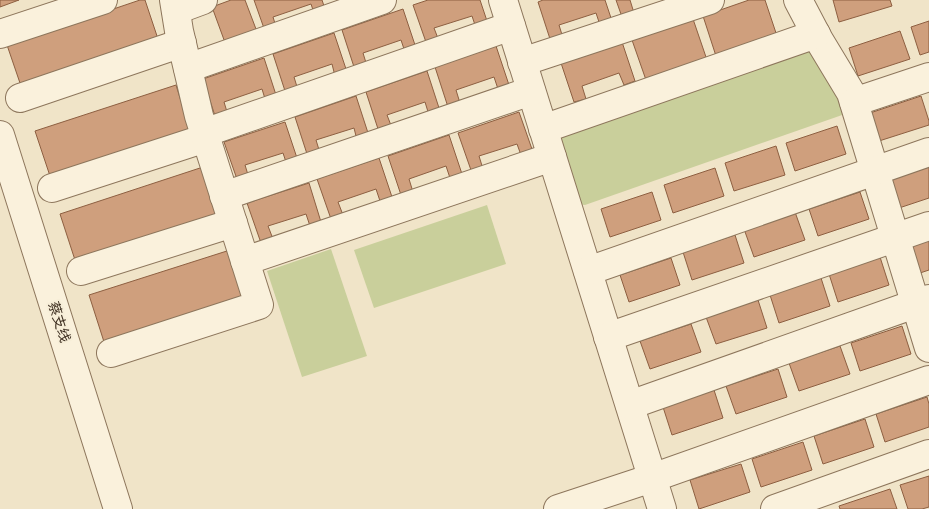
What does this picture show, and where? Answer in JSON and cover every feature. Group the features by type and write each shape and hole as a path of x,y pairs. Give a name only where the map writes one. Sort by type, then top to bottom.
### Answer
{"street":[{"path":"0,34 103,0"},
{"path":"111,353 258,305 199,116 175,5 204,0"},
{"path":"20,98 185,56 382,0"},
{"path":"503,0 662,509"},
{"path":"522,62 710,0"},
{"path":"798,0 851,93 896,238 922,302 929,348"},
{"path":"52,188 205,136 511,26"},
{"path":"543,129 816,34"},
{"path":"854,102 929,77"},
{"path":"224,196 532,91"},
{"name":"蔡支线","path":"0,136 118,509"},
{"path":"588,271 929,152"},
{"path":"245,261 552,157"},
{"path":"81,271 233,223"},
{"path":"608,337 929,226"},
{"path":"630,405 922,302"},
{"path":"558,509 652,478 929,380"},
{"path":"775,509 929,454"}],"green space":[{"path":"815,46 845,114 585,205 578,204 556,137"},
{"path":"487,205 506,264 374,308 354,250"},
{"path":"331,249 367,356 302,377 267,271"}],"building":[{"path":"0,0 19,0 0,7"},
{"path":"140,0 145,0 158,39 21,86 7,45"},
{"path":"231,0 245,0 259,37 227,48 212,7"},
{"path":"254,0 322,0 326,12 315,16 311,4 273,17 277,30 266,34"},
{"path":"428,0 480,0 488,24 476,28 472,16 434,28 439,41 427,45 413,5"},
{"path":"543,0 605,0 612,21 600,25 596,13 559,25 563,38 551,42 538,2"},
{"path":"616,0 630,0 634,13 622,17"},
{"path":"749,0 765,0 777,36 716,56 703,16"},
{"path":"833,0 890,0 892,6 839,22"},
{"path":"403,9 416,48 405,52 401,40 363,53 367,66 355,70 342,30"},
{"path":"693,19 707,60 646,80 632,40"},
{"path":"929,21 929,52 920,55 911,27"},
{"path":"900,31 910,59 858,76 849,48"},
{"path":"334,33 347,72 335,76 332,64 294,77 298,90 286,94 273,54"},
{"path":"622,42 635,81 624,85 619,73 582,86 586,99 574,102 561,63"},
{"path":"496,46 509,85 498,89 494,77 456,90 460,103 448,107 435,67"},
{"path":"264,58 277,98 266,102 262,89 224,102 228,115 216,119 203,79"},
{"path":"427,71 440,111 429,115 425,102 387,115 392,128 379,132 366,92"},
{"path":"176,85 190,130 50,176 35,131"},
{"path":"356,96 369,136 357,140 354,128 316,140 320,153 308,157 295,117"},
{"path":"921,96 929,125 879,141 870,113"},
{"path":"519,112 533,152 521,155 517,144 479,156 483,169 472,173 458,133"},
{"path":"285,122 298,161 287,165 283,153 245,165 249,178 238,182 224,142"},
{"path":"837,126 846,154 795,171 786,143"},
{"path":"449,135 462,174 450,178 446,166 409,179 413,192 401,195 388,156"},
{"path":"776,146 785,175 734,191 725,163"},
{"path":"379,158 392,197 380,201 376,189 338,202 343,215 331,219 317,179"},
{"path":"203,167 218,214 75,260 60,214"},
{"path":"929,167 929,198 899,208 890,180"},
{"path":"715,168 724,196 673,213 664,185"},
{"path":"309,183 321,222 310,226 306,214 268,226 273,239 261,243 247,203"},
{"path":"652,192 661,220 610,237 601,209"},
{"path":"860,192 869,219 818,236 809,209"},
{"path":"795,212 805,240 754,257 744,229"},
{"path":"735,235 744,263 692,280 683,252"},
{"path":"929,239 929,270 920,273 911,245"},
{"path":"230,250 246,299 105,345 89,295"},
{"path":"880,257 889,285 838,302 829,274"},
{"path":"671,258 680,285 629,302 620,275"},
{"path":"821,278 830,306 779,323 770,295"},
{"path":"758,300 767,328 716,344 706,317"},
{"path":"691,324 701,352 650,369 640,341"},
{"path":"902,326 911,354 860,371 851,343"},
{"path":"840,346 850,374 799,391 789,363"},
{"path":"778,369 787,397 736,414 726,386"},
{"path":"714,390 723,418 672,435 663,407"},
{"path":"927,397 929,404 929,427 885,442 876,414"},
{"path":"865,419 874,447 823,464 814,436"},
{"path":"803,442 812,470 761,487 752,459"},
{"path":"741,464 750,492 699,509 690,480"},
{"path":"929,476 929,507 908,509 900,485"},
{"path":"890,489 897,509 840,509 839,506"}]}
